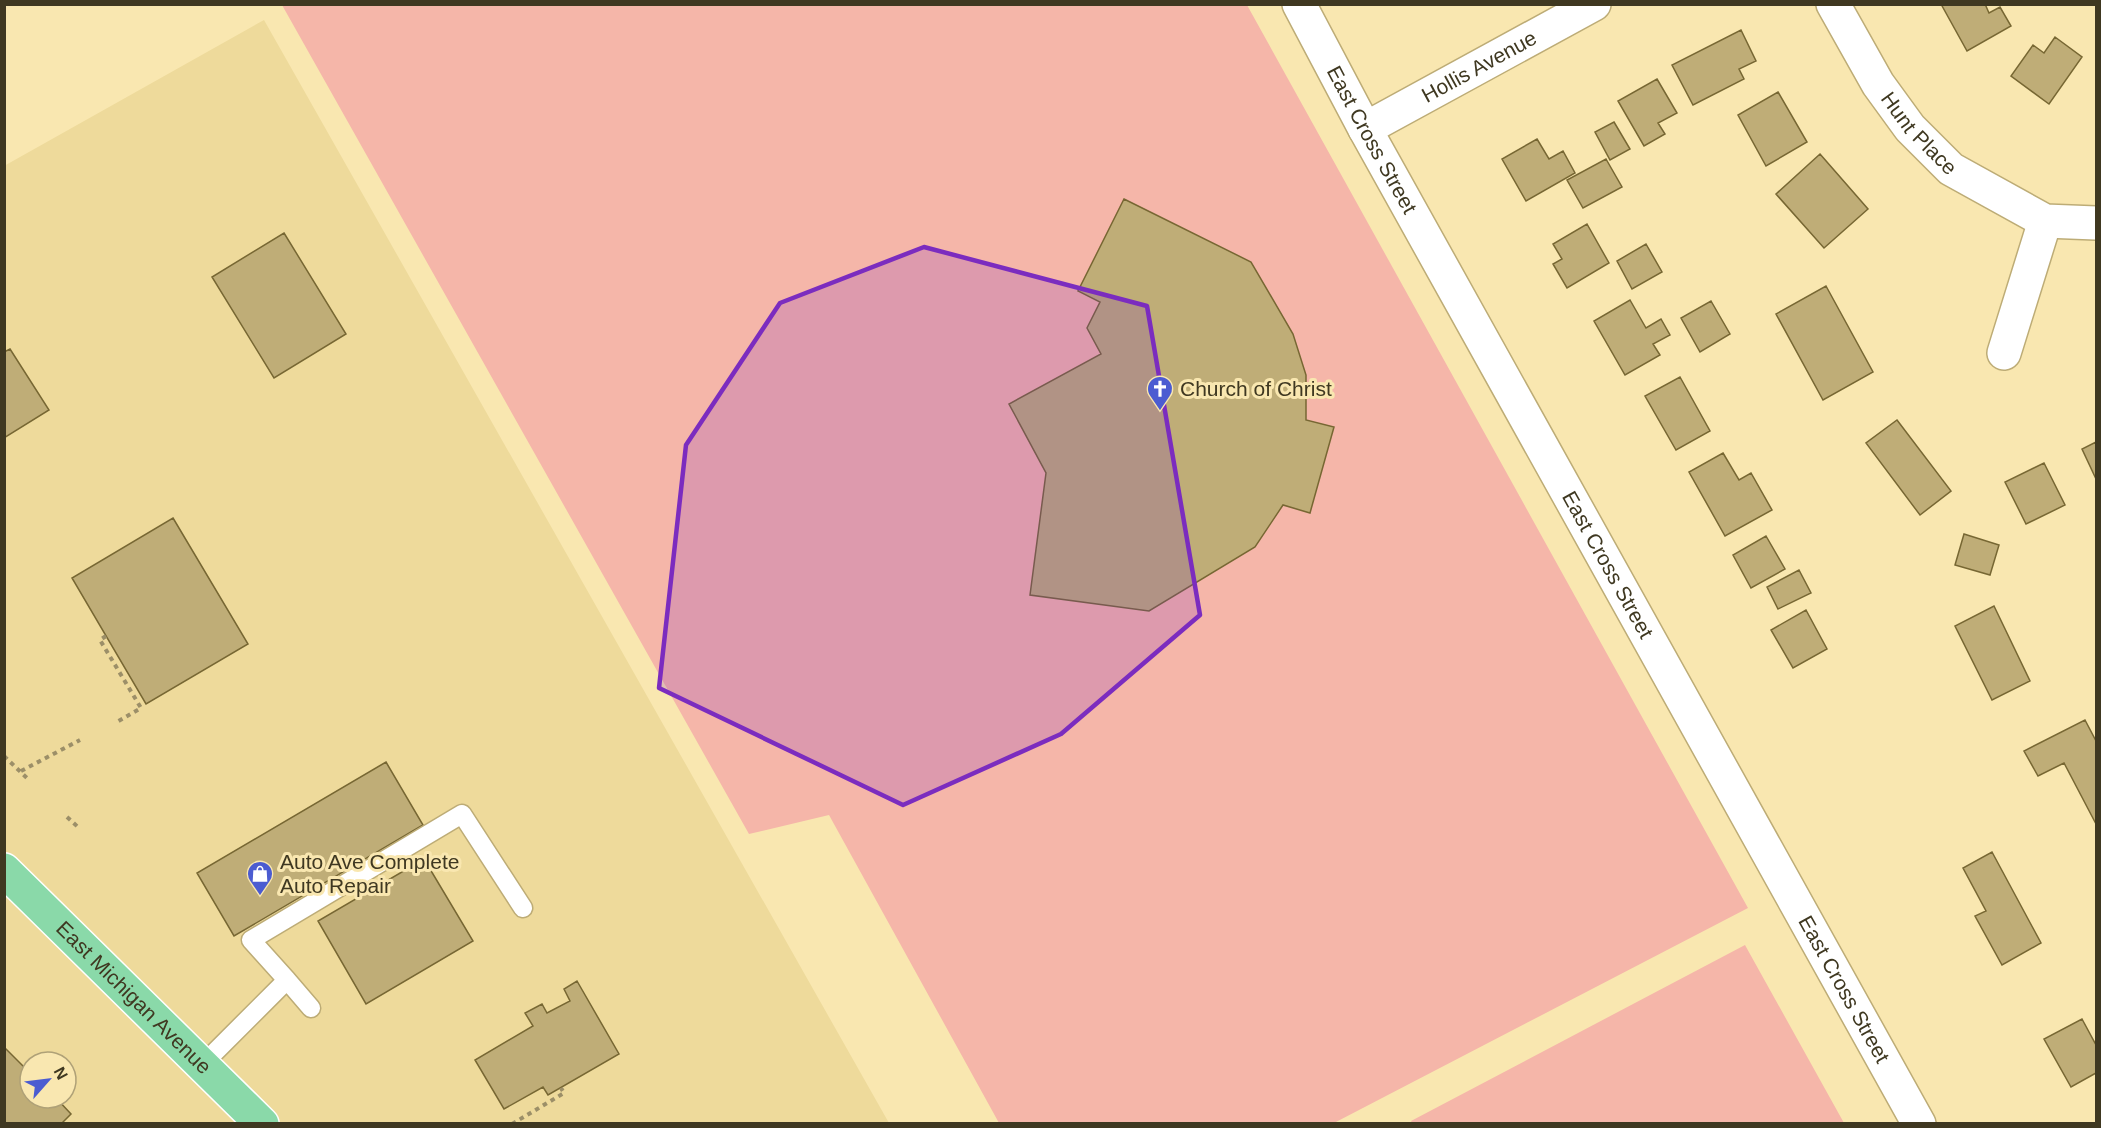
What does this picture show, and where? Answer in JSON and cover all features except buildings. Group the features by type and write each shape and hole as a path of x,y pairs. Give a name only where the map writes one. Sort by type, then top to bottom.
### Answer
{"main road":[{"name":"East Michigan Avenue","path":"4,870 262,1124"}],"street":[{"name":"East Cross Street","path":"1299,4 1365,129 1918,1124"},
{"name":"Hollis Avenue","path":"1365,129 1594,4"},
{"name":"Hunt Place","path":"1833,4 1878,84 1910,128 1951,169 2045,221 2097,223"},
{"path":"2004,353 2045,221"}],"lane":[{"path":"311,1008 251,940 462,814 524,908"},
{"path":"202,1065 287,980"}],"path":[{"path":"106,636 100,640 141,708 115,723"},
{"path":"21,771 80,740"},
{"path":"4,756 29,780"},
{"path":"67,817 79,828"},
{"path":"512,1124 564,1093 561,1088"}],"highlighted area":[{"path":"924,247 1147,306 1200,615 1061,734 903,805 659,688 686,445 780,303"}],"shaded area":[{"path":"282,5 1247,5 1748,908 1334,1123 999,1123 829,815 749,834"},
{"path":"264,20 889,1123 5,1123 4,166"},
{"path":"1745,945 1844,1123 1412,1123 1411,1121"}],"place":[{"name":"Church of Christ","path":"1160,412"},
{"name":"Auto Ave Complete Auto Repair","path":"260,897"}]}
